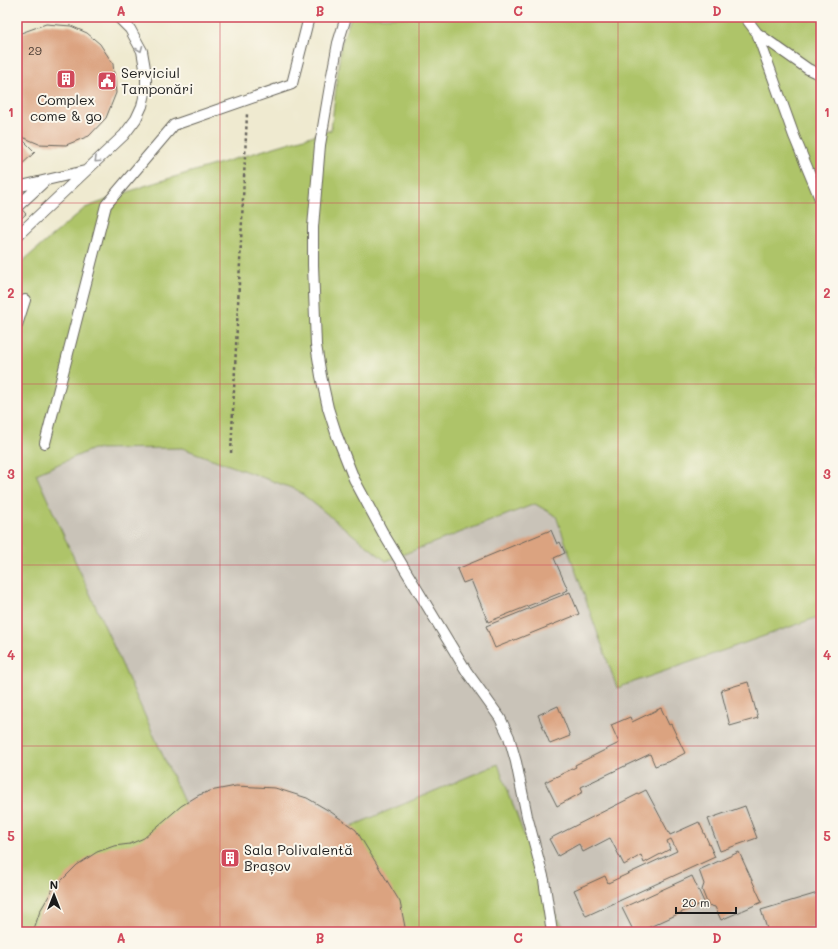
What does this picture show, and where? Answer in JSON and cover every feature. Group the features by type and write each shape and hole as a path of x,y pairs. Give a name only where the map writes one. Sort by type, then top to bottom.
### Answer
{"lane":[{"path":"17,236 124,135 136,119 142,106 146,89 146,74 142,51 130,29 118,17"},
{"path":"45,444 106,205 174,125 292,84 309,17"},
{"path":"346,17 338,43 320,144 313,227 316,345 328,408 354,479 383,533 467,672 500,718 509,737 544,880 553,931"},
{"path":"745,17 757,33 794,136 821,201"},
{"path":"757,33 808,69 821,75"},
{"path":"17,187 85,171"},
{"path":"18,205 46,180"},
{"path":"17,325 26,300"}],"path":[{"path":"231,453 247,100"}],"shaded area":[{"path":"182,448 297,490 386,561 535,504 556,516 617,688 821,616 821,932 567,932 551,908 220,882 35,474 94,449"}],"green space":[{"path":"351,17 821,17 821,616 617,688 556,516 535,504 386,561 297,490 182,448 93,449 36,474 220,882 498,764 551,908 567,932 17,932 17,266 85,208 144,186 331,130 341,44"}],"building":[{"name":"Complex come & go","path":"46,24 71,26 87,33 100,44 113,64 116,93 106,118 89,136 66,145 39,144 20,136 17,132 17,37 21,33"},
{"path":"19,136 35,152 17,169 17,138"},
{"path":"17,204 26,214 17,222"},
{"path":"551,530 557,544 560,542 565,553 554,558 568,590 488,622 471,580 463,583 457,569"},
{"path":"570,592 579,614 495,648 486,626"},
{"path":"748,682 758,718 730,726 721,690"},
{"path":"558,706 570,736 550,744 538,715"},
{"path":"661,708 669,725 671,724 685,753 670,761 655,766 650,754 581,787 583,792 557,806 545,782 619,743 611,725 630,717 632,722"},
{"name":"Sala Polivalentă Brașov","path":"236,786 275,788 307,798 331,812 356,830 400,902 406,932 33,932 40,911 53,889 77,865 97,852 114,846 130,844 144,838 181,806 199,795 210,791"},
{"path":"646,790 670,835 699,822 715,857 586,916 574,890 605,876 608,883 677,851 671,839 667,841 670,849 644,863 641,855 624,865 610,838 583,852 579,844 558,856 549,839"},
{"path":"745,806 757,838 720,851 708,819"},
{"path":"739,852 762,902 721,920 715,907 708,905 702,890 704,884 699,870"},
{"path":"692,876 704,902 639,932 634,932 622,908"},
{"path":"821,892 821,924 796,932 768,932 761,910"}],"place":[{"name":"Complex come & go","path":"66,79"},
{"name":"Serviciul Tamponări","path":"107,81"},
{"name":"Sala Polivalentă Brașov","path":"230,858"}]}
